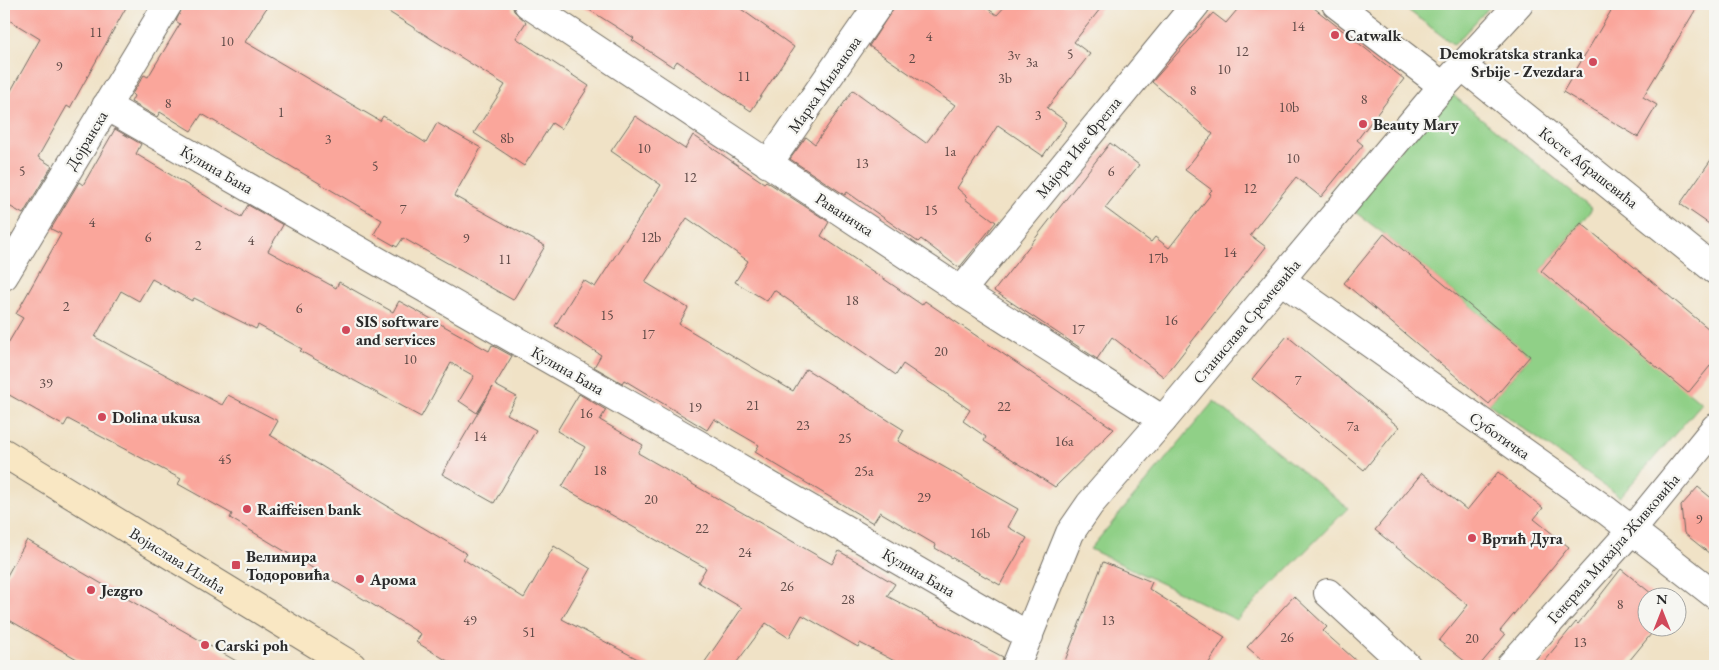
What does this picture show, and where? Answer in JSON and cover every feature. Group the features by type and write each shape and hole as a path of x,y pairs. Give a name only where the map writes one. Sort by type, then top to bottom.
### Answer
{"main road":[{"name":"Војислава Илића","path":"4,453 342,664"}],"street":[{"name":"Дојранска","path":"4,276 168,4"},
{"name":"Раваничка","path":"528,4 961,291 1164,420"},
{"name":"Марка Миљанова","path":"768,164 879,4"},
{"name":"Мајора Иве Фрегла","path":"961,291 1196,4"},
{"path":"1336,4 1443,86"},
{"name":"Станислава Сремчевића","path":"1016,666 1074,527 1090,504 1164,420 1443,86 1519,4"},
{"name":"Косте Абрашевића","path":"1462,66 1715,270"},
{"name":"Кулина Бана","path":"106,106 724,459 1029,636"},
{"name":"Суботичка","path":"1281,280 1632,530 1715,595"},
{"name":"Генерала Михајла Живковића","path":"1510,666 1632,530 1715,428"},
{"path":"1328,593 1407,666"}],"green space":[{"path":"1400,4 1492,4 1454,45"},
{"path":"1448,91 1592,209 1541,271 1702,403 1620,497 1489,404 1530,356 1384,234 1351,209"},
{"path":"1214,401 1348,508 1237,620 1090,549"}],"building":[{"path":"4,4 128,4 70,108 67,106 38,157 52,166 23,214 4,203 4,103 40,39 4,17"},
{"path":"184,4 269,4 245,42 380,121 383,116 426,143 437,123 481,148 454,196 545,246 513,300 403,238 397,247 374,234 382,220 202,114 191,131 160,112 157,117 131,102 134,96 132,94 144,75 148,77 180,24 176,21"},
{"path":"376,4 512,4 514,11 526,22 516,38 589,86 561,129 552,123 524,166 474,133 505,85"},
{"path":"580,4 734,4 794,47 751,111 677,61 673,67 632,40 634,38"},
{"path":"896,4 981,4 997,15 1007,4 1104,4 1074,42 1090,54 1047,108 1067,122 1043,156 998,125 957,188 967,197 965,199 996,222 959,268 921,239 918,242 847,192 845,195 790,159 806,137 815,144 853,90 926,143 955,105 869,46"},
{"path":"1242,4 1309,4 1404,79 1357,140 1363,145 1321,197 1296,177 1271,208 1250,235 1266,247 1164,377 1112,337 1097,359 994,291 1110,143 1139,165 1105,208 1151,242 1155,237 1169,248 1211,194 1209,193 1212,190 1185,170 1213,134 1152,82 1213,13 1226,23"},
{"path":"1615,4 1699,4 1643,97 1657,105 1638,137 1563,92"},
{"path":"635,116 685,149 693,135 764,183 766,181 829,222 821,236 922,305 925,301 1114,429 1055,487 984,441 986,437 963,421 970,410 903,364 896,375 774,290 767,301 735,282 748,261 687,218 645,282 688,308 679,324 793,391 806,369 904,430 898,441 1018,509 1008,527 1027,538 1000,585 935,548 936,545 880,512 873,523 755,452 759,445 714,419 707,430 624,380 622,383 594,367 601,355 555,326 583,280 595,287 661,185 611,151"},
{"path":"115,129 141,144 136,154 241,217 248,205 283,225 268,251 336,288 339,282 393,312 399,301 489,351 492,345 512,356 495,385 517,397 507,414 536,430 494,503 442,474 493,387 477,413 459,401 474,376 451,363 421,417 300,351 302,349 258,325 256,329 194,298 192,301 152,279 139,301 121,291 95,337 222,405 228,395 278,421 270,435 467,554 463,559 524,598 554,546 591,569 562,619 651,666 456,666 416,642 421,634 230,518 232,514 178,484 181,479 68,419 64,426 4,392 4,350 23,318 16,314 61,234 51,229 79,182 83,185"},
{"path":"1715,154 1715,228 1680,204"},
{"path":"1581,223 1715,334 1715,360 1688,393 1541,271"},
{"path":"1384,234 1530,356 1489,404 1344,283"},
{"path":"1287,336 1399,427 1364,470 1252,379"},
{"path":"579,394 606,410 600,420 643,445 638,453 832,564 839,551 895,584 887,596 1003,657 1001,666 904,666 860,643 858,647 802,615 789,638 766,623 734,666 702,666 742,608 698,582 706,568 562,487 585,447 557,431"},
{"name":"Вртић Дуга","path":"1498,472 1543,508 1534,519 1569,547 1500,631 1505,635 1479,666 1471,666 1439,641 1468,605 1375,530 1422,473 1467,510"},
{"path":"1698,487 1715,501 1715,558 1684,533 1681,506"},
{"path":"27,540 245,666 89,666 4,617 4,581"},
{"path":"1103,562 1152,582 1149,589 1225,637 1207,666 1063,666"},
{"path":"1621,569 1645,588 1636,588 1636,638 1648,638 1625,666 1540,666 1576,622 1578,624"},
{"path":"1294,596 1327,627 1323,631 1362,666 1269,666 1247,647"}],"place":[{"name":"Catwalk","path":"1335,35"},
{"name":"Demokratska stranka Srbije - Zvezdara","path":"1593,62"},
{"name":"Beauty Mary","path":"1363,124"},
{"name":"SIS software and services","path":"346,330"},
{"name":"Dolina ukusa","path":"102,417"},
{"name":"Raiffeisen bank","path":"247,509"},
{"name":"Вртић Дуга","path":"1472,538"},
{"name":"Велимира Тодоровића","path":"236,565"},
{"name":"Арома","path":"360,579"},
{"name":"Jezgro","path":"91,590"},
{"name":"Carski poh","path":"205,645"}]}
